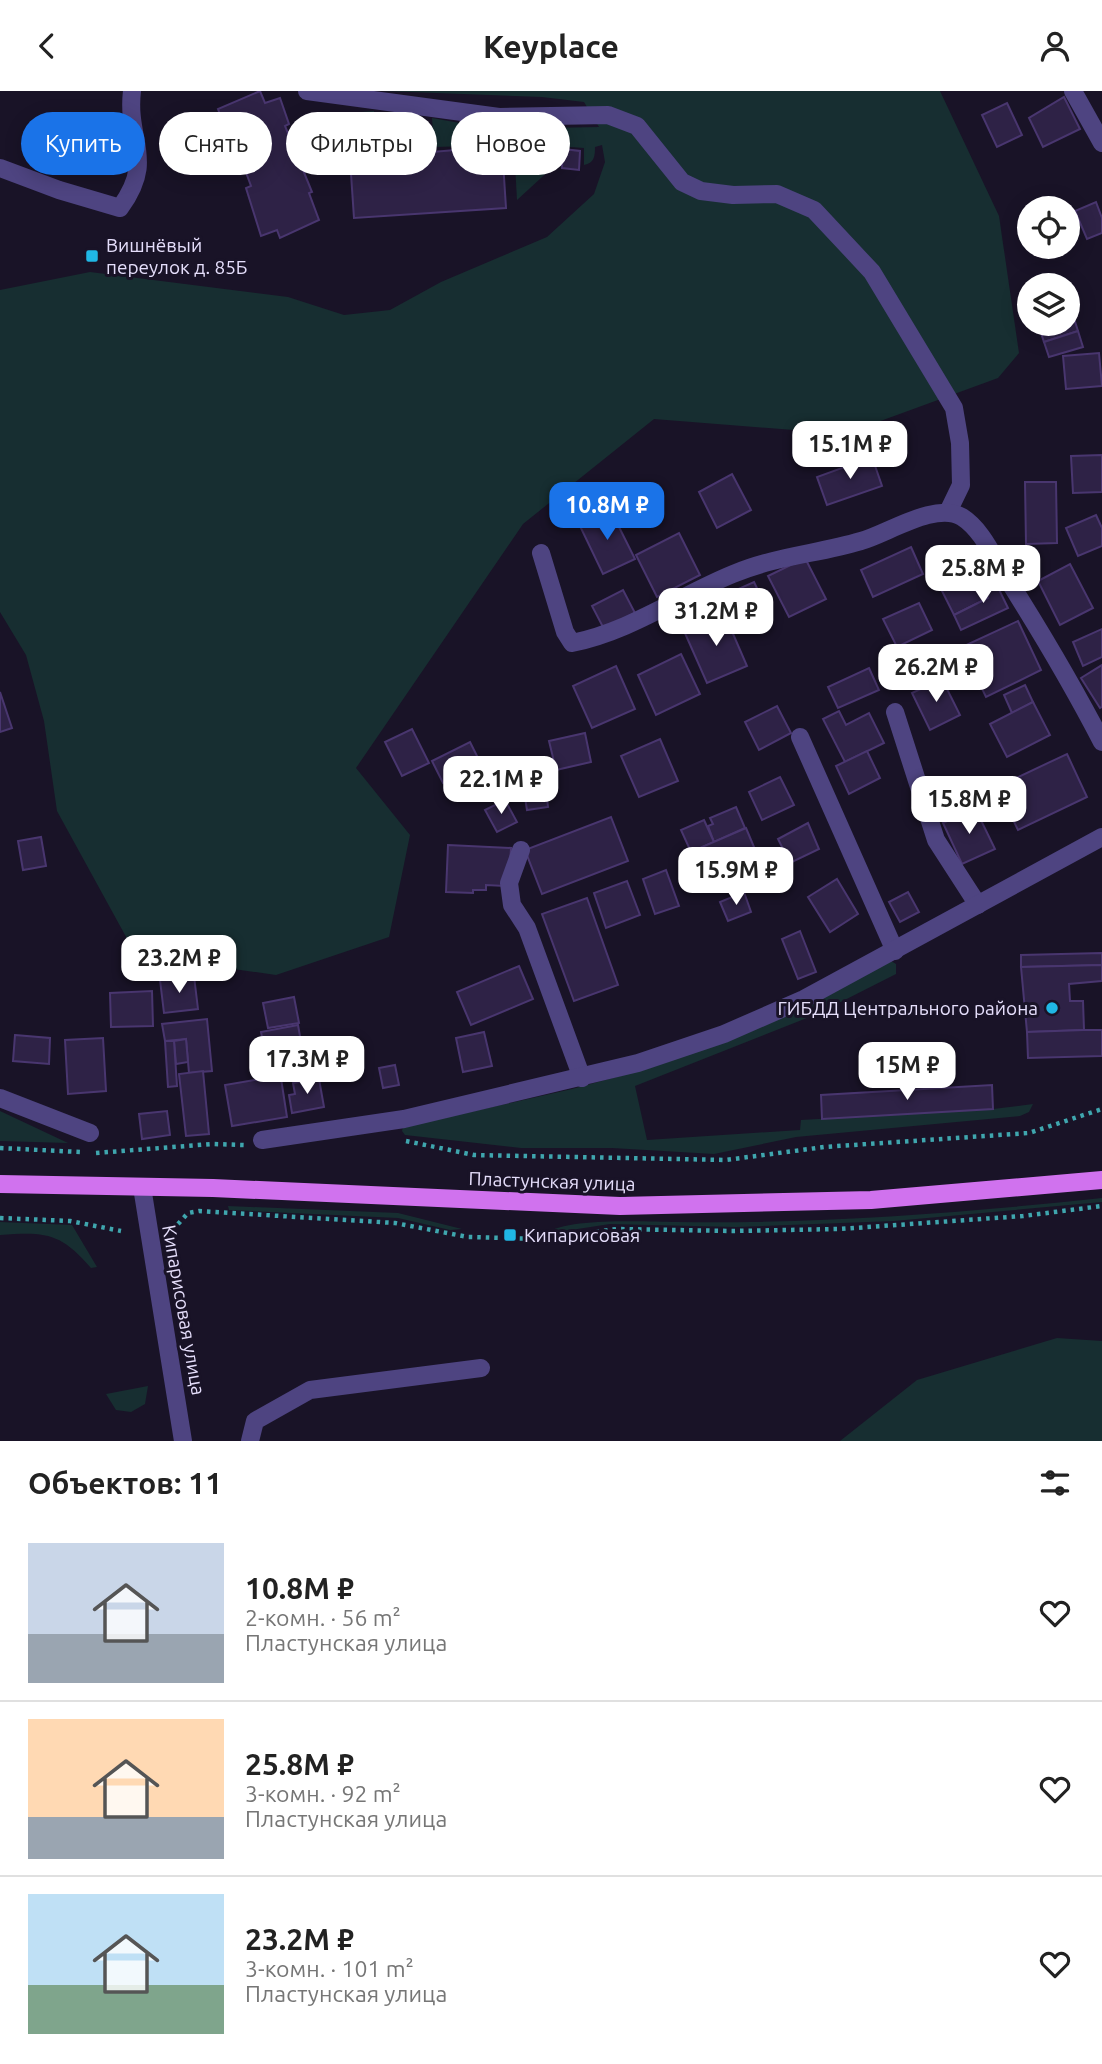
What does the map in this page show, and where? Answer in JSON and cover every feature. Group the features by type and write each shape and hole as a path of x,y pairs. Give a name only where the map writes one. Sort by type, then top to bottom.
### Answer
{"main road":[{"name":"Пластунская улица","path":"0,1184 620,1206 871,1200 1102,1180"}],"street":[{"path":"0,168 59,190 120,208 134,190 139,171 132,91"},
{"path":"307,91 499,117 608,115 637,126 682,182 701,191 733,195 777,194 814,210 872,272 954,408 960,443 961,485 948,512"},
{"path":"1073,91 1102,143"},
{"path":"541,553 565,632 572,643 592,639 626,625 733,574 779,556 862,541 918,518 948,512 962,517 980,535 1029,613 1102,742"},
{"path":"895,712 936,840 978,905"},
{"path":"800,737 895,951"},
{"path":"256,1143 404,1119 582,1078 638,1063 724,1034 804,999 1102,837"},
{"path":"521,850 509,883 512,905 527,928 582,1078"},
{"path":"0,1098 90,1133"},
{"name":"Кипарисовая улица","path":"142,1187 183,1441"},
{"path":"250,1441 255,1421 310,1390 481,1367"}],"path":[{"path":"401,1141 474,1155 726,1160 824,1147 1029,1133 1102,1109"},
{"path":"0,1148 101,1153 256,1143"},
{"path":"178,1224 187,1213 199,1211 395,1223 468,1237 542,1239 617,1229 839,1229 1023,1216 1102,1206"},
{"path":"0,1218 70,1221 121,1231"}],"green space":[{"path":"382,91 940,91 999,216 1019,353 998,378 845,434 654,419 523,524 356,768 410,835 389,937 276,975 136,955 57,811 44,721 26,655 0,612 0,290 90,272 288,297 344,315 390,310 441,282 547,237 594,194 605,162 602,145 595,147 593,159 584,165 584,148 570,147 570,128 599,127 584,102 542,97"},
{"path":"437,119 451,121 451,147 437,147"},
{"path":"516,175 544,175 517,200"},
{"path":"891,961 896,964 896,974 817,1014 635,1086 647,1140 800,1130 801,1120 993,1109 1033,1104 1029,1112 1020,1116 796,1137 714,1154 612,1148 521,1148 405,1135 402,1131 403,1127 572,1089 642,1070"},
{"path":"0,1111 68,1143 0,1141"},
{"path":"1102,1198 1102,1202 894,1221 736,1227 610,1224 545,1234 571,1225 589,1223 837,1219 943,1213"},
{"path":"228,1206 398,1213 462,1229 450,1230 398,1218 229,1210"},
{"path":"0,1222 72,1225 97,1267 91,1268 70,1247 51,1237 29,1234 0,1235"},
{"path":"1057,1338 1102,1341 1102,1441 840,1441 917,1380"},
{"path":"148,1386 145,1404 131,1412 116,1410 106,1394"}],"building":[{"path":"260,91 265,103 280,98 286,115 286,175 305,175 319,220 280,238 277,230 261,236 246,188 251,186 247,175 272,175 272,112 219,112 218,109"},
{"path":"1064,97 1080,129 1043,147 1029,118"},
{"path":"1007,103 1022,135 997,147 982,115"},
{"path":"451,150 451,175 504,175 506,208 354,218 351,175 437,175 437,152"},
{"path":"570,150 580,151 579,170 570,169"},
{"path":"1096,202 1102,218 1102,233 1087,239 1080,223 1080,209"},
{"path":"1042,336 1063,336 1044,342"},
{"path":"1063,336 1080,336 1083,347 1049,357 1044,342"},
{"path":"1099,353 1102,386 1066,389 1063,356"},
{"path":"1102,455 1102,492 1073,493 1071,456"},
{"path":"872,457 882,486 827,505 817,477"},
{"path":"732,474 751,510 717,528 699,492"},
{"path":"1025,482 1056,482 1057,543 1026,544"},
{"path":"610,509 635,559 603,574 579,524"},
{"path":"1096,515 1102,528 1102,546 1078,556 1066,528"},
{"path":"679,533 700,575 657,597 636,555"},
{"path":"911,547 923,574 873,597 861,570"},
{"path":"965,550 988,598 954,615 930,567"},
{"path":"805,558 826,599 789,617 768,576"},
{"path":"1070,564 1093,608 1060,625 1038,581"},
{"path":"991,573 1008,608 961,630 954,615 988,598 979,579"},
{"path":"754,582 764,603 736,617 725,595"},
{"path":"623,590 635,613 604,629 592,606"},
{"path":"919,603 932,630 897,647 883,619"},
{"path":"724,613 747,666 707,683 684,631"},
{"path":"1018,621 1041,670 986,697 962,647"},
{"path":"1102,629 1102,657 1083,666 1073,642"},
{"path":"681,654 700,694 656,715 638,675"},
{"path":"1102,665 1102,707 1100,708 1081,678"},
{"path":"616,666 635,709 592,728 573,686"},
{"path":"869,668 879,690 838,708 828,687"},
{"path":"942,679 960,715 930,730 912,693"},
{"path":"1025,685 1033,702 1012,713 1004,695"},
{"path":"0,692 12,728 0,732"},
{"path":"1033,702 1050,735 1007,757 990,724"},
{"path":"777,706 791,733 759,750 745,722"},
{"path":"839,711 846,725 869,713 884,743 845,762 823,719"},
{"path":"412,729 429,763 402,776 385,742"},
{"path":"585,733 591,762 556,770 549,741"},
{"path":"660,739 678,781 639,797 621,756"},
{"path":"470,742 481,764 443,783 432,761"},
{"path":"867,751 880,778 849,794 836,766"},
{"path":"1067,754 1087,797 1018,830 997,787"},
{"path":"780,777 794,805 762,820 749,792"},
{"path":"545,782 548,807 527,810 523,785"},
{"path":"505,800 517,822 497,832 485,810"},
{"path":"736,807 745,828 714,842 708,826 713,824 710,818"},
{"path":"975,808 995,849 962,864 943,823"},
{"path":"611,817 628,861 542,894 525,850"},
{"path":"704,820 714,842 691,852 681,830"},
{"path":"808,823 819,849 790,863 778,839"},
{"path":"746,828 759,859 715,878 702,847"},
{"path":"41,837 46,866 23,870 18,841"},
{"path":"448,845 511,848 509,880 505,886 486,885 486,890 473,890 473,893 446,892"},
{"path":"666,870 679,906 655,914 643,879"},
{"path":"837,879 858,914 830,932 808,897"},
{"path":"627,881 640,915 606,928 594,893"},
{"path":"744,892 751,912 728,921 720,902"},
{"path":"908,892 919,912 900,922 889,902"},
{"path":"587,898 618,985 574,1001 542,914"},
{"path":"800,931 816,972 798,979 782,939"},
{"path":"1102,953 1102,965 1021,967 1021,955"},
{"path":"1102,965 1102,981 1069,984 1070,1001 1083,1001 1084,1030 1027,1032 1021,967"},
{"path":"519,966 533,999 471,1025 457,992"},
{"path":"194,976 198,1009 164,1013 160,980"},
{"path":"152,991 153,1026 111,1027 110,993"},
{"path":"294,997 299,1023 268,1028 263,1003"},
{"path":"207,1019 212,1071 189,1073 186,1039 165,1041 162,1024"},
{"path":"298,1025 303,1053 267,1060 261,1032"},
{"path":"1102,1030 1102,1056 1028,1058 1027,1032"},
{"path":"484,1032 492,1066 463,1072 456,1038"},
{"path":"15,1035 50,1038 49,1064 13,1061"},
{"path":"103,1038 106,1091 68,1094 65,1040"},
{"path":"186,1039 188,1062 176,1064 174,1041"},
{"path":"165,1041 174,1041 177,1086 168,1087"},
{"path":"278,1059 287,1117 232,1126 225,1085 261,1079 258,1062"},
{"path":"395,1065 399,1085 383,1088 379,1068"},
{"path":"203,1071 209,1134 186,1136 179,1074"},
{"path":"319,1079 324,1107 292,1113 289,1095 295,1094 293,1083"},
{"path":"992,1085 993,1109 822,1119 821,1095"},
{"path":"167,1111 170,1135 142,1139 139,1114"}],"place":[{"name":"Вишнёвый переулок д. 85Б","path":"92,256"},
{"name":"ГИБДД Центрального района","path":"1052,1008"},
{"name":"Кипарисовая","path":"510,1235"}]}
